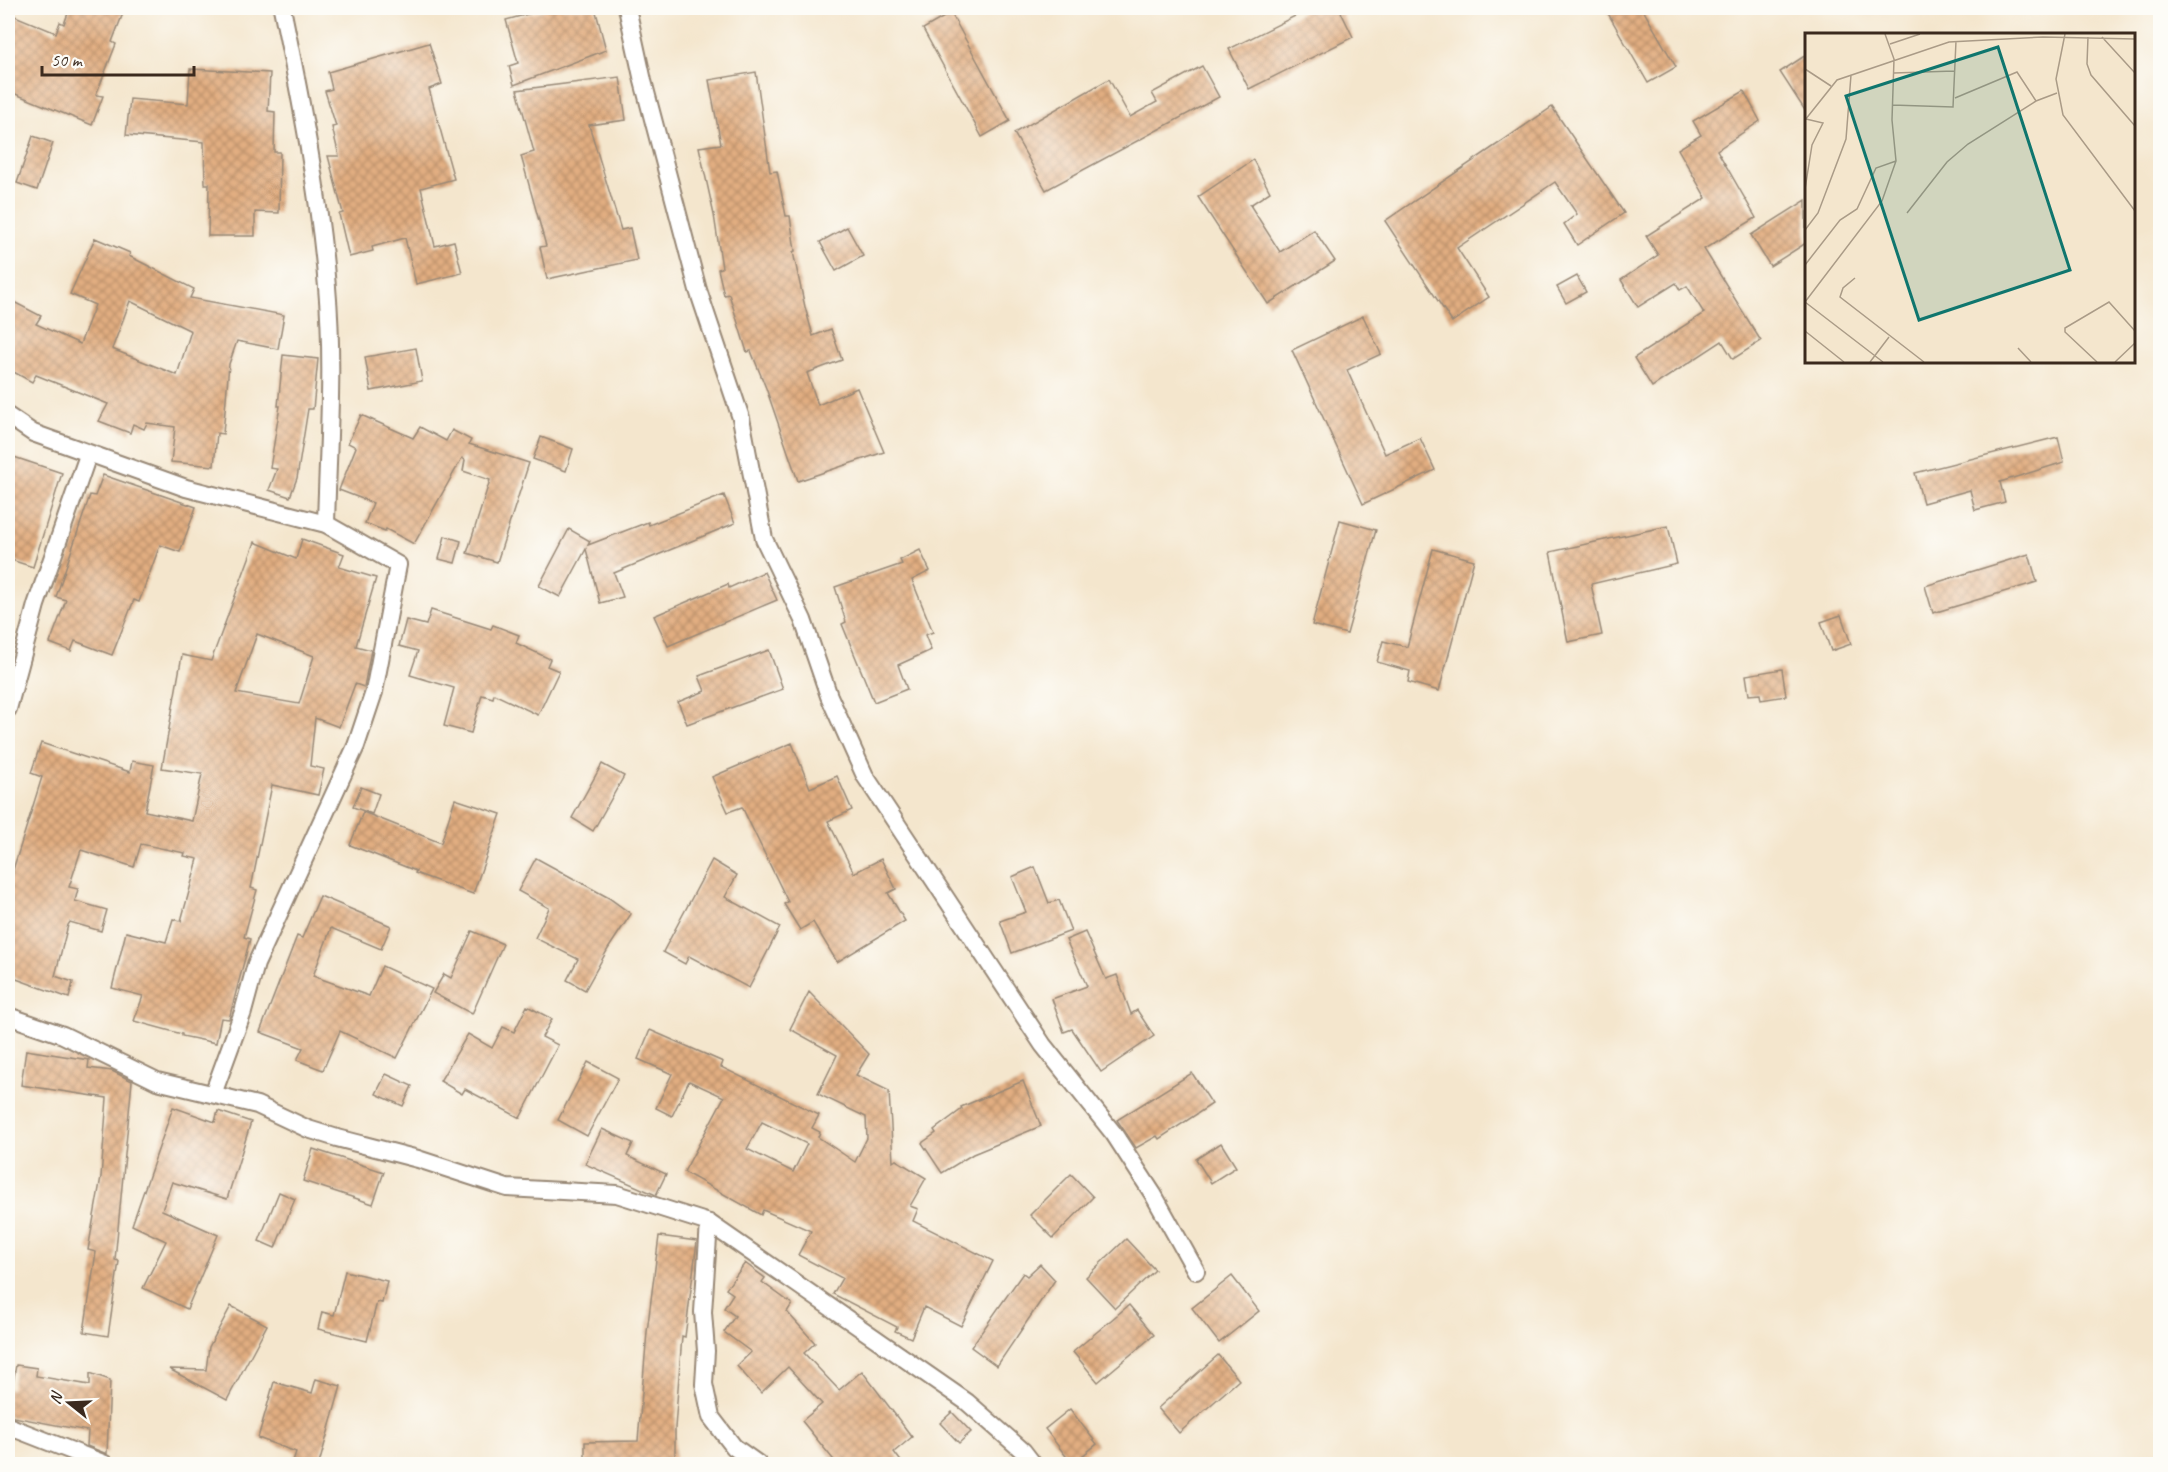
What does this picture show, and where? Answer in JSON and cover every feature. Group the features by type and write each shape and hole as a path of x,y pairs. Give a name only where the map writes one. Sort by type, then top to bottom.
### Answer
{"street":[{"path":"282,8 310,142 327,288 329,415 326,524"},
{"path":"627,8 643,81 698,290 741,418 764,539 803,620 829,696 866,776 888,813 1043,1045 1114,1134 1153,1194 1196,1271"},
{"path":"8,416 33,433 88,455 186,488 326,524 398,565 374,692 356,746 256,964 243,1012 213,1094"},
{"path":"8,709 36,605 88,455"},
{"path":"8,1016 63,1035 157,1081 257,1105 308,1129 337,1138 418,1159 507,1188 617,1194 709,1223 967,1402 1023,1451 1034,1464"},
{"path":"709,1223 703,1312 706,1351 704,1384 711,1417 734,1447 758,1464"},
{"path":"8,1425 105,1464"}],"building":[{"path":"70,8 125,8 112,42 116,44 96,95 103,96 92,125 8,91 8,13 56,33 60,22 64,24"},
{"path":"550,8 595,8 606,50 514,85 509,66 518,63 506,20"},
{"path":"1311,8 1339,8 1353,37 1249,89 1229,49"},
{"path":"1605,8 1642,8 1676,67 1648,83"},
{"path":"951,13 1010,121 982,137 923,29"},
{"path":"429,43 442,84 429,89 454,179 421,188 435,246 454,241 462,273 416,284 405,238 372,247 373,251 349,257 339,214 343,213 328,156 339,156 332,127 336,126 325,91 332,89 328,72"},
{"path":"1805,56 1805,110 1780,72"},
{"path":"1202,66 1219,97 1046,190 1014,133 1109,79 1130,117 1157,102 1152,93"},
{"path":"190,69 270,73 268,111 275,112 274,152 280,152 279,213 255,212 255,236 208,236 209,184 205,184 204,142 126,135 130,99 188,104"},
{"path":"756,72 770,172 777,171 786,216 790,216 795,251 793,252 813,336 831,329 842,360 807,373 818,405 857,388 884,452 798,481 766,388 751,351 747,352 729,294 724,295 718,269 722,268 714,215 699,147 721,144 709,80"},
{"path":"620,77 626,120 589,125 621,230 630,228 637,260 547,279 540,247 546,246 521,156 534,152 517,90"},
{"path":"1744,91 1760,121 1717,150 1756,218 1704,249 1761,341 1733,359 1722,341 1652,387 1634,358 1704,313 1687,286 1680,290 1676,283 1638,307 1621,280 1658,255 1646,236 1706,198 1678,149 1701,135 1693,121"},
{"path":"1552,107 1624,213 1577,245 1564,224 1577,214 1555,182 1457,248 1489,297 1452,322 1385,221"},
{"path":"33,136 53,143 37,190 17,183"},
{"path":"1253,160 1270,192 1250,205 1280,252 1314,230 1335,261 1268,304 1198,197"},
{"path":"1805,201 1805,244 1770,266 1751,235"},
{"path":"847,227 863,256 836,271 820,242"},
{"path":"95,238 130,253 129,256 194,289 190,298 284,315 278,349 237,341 229,364 223,434 217,433 214,466 171,462 175,427 147,423 144,429 133,424 130,433 99,421 108,404 36,375 32,382 8,369 8,299 41,316 36,324 80,344 95,305 70,294","holes":["130,301 191,331 177,375 112,349"]},
{"path":"1577,276 1586,292 1566,303 1557,287"},
{"path":"1363,316 1381,354 1347,370 1385,454 1420,438 1435,470 1363,504 1292,350"},
{"path":"416,348 422,381 371,391 365,357"},
{"path":"283,355 318,359 313,409 308,409 297,478 290,497 269,490 277,469 270,468 280,406 278,406"},
{"path":"361,415 413,438 420,427 446,441 452,430 471,440 469,444 529,463 497,562 467,553 490,480 463,471 465,460 462,458 414,544 386,529 385,531 365,523 373,503 339,490 356,447 348,443"},
{"path":"541,437 573,449 566,471 533,459"},
{"path":"2058,437 2064,462 2000,482 2005,502 1975,510 1970,490 1923,503 1915,473"},
{"path":"8,455 62,473 33,567 8,559"},
{"path":"103,475 196,507 180,552 160,545 139,602 134,600 112,655 75,641 71,651 50,643 66,600 56,597 90,495 95,496"},
{"path":"724,495 735,523 614,573 623,597 600,603 586,549 560,597 539,586 569,529 590,541 588,545 648,522 649,525"},
{"path":"1340,520 1376,530 1347,634 1312,625"},
{"path":"1668,526 1677,564 1591,584 1602,635 1568,642 1550,552"},
{"path":"445,536 461,541 455,563 439,559"},
{"path":"302,539 344,554 339,567 376,578 356,646 371,650 364,687 355,684 339,727 315,718 310,766 324,769 318,795 272,785 251,888 257,890 244,937 250,939 229,1019 221,1018 216,1043 182,1036 182,1034 134,1021 143,996 112,988 126,932 166,942 173,919 181,921 198,859 184,856 185,853 141,844 134,867 81,850 69,887 78,889 75,901 107,910 101,931 70,922 68,925 55,976 73,982 69,998 8,976 12,962 8,961 8,872 12,873 42,777 31,773 41,743 130,772 132,761 154,765 145,811 192,821 202,774 162,768 182,655 211,661 255,542 296,559","holes":["257,634 314,656 299,704 236,693"]},
{"path":"1433,549 1474,560 1439,691 1408,682 1410,671 1377,662 1383,641 1407,647"},
{"path":"920,550 930,571 912,580 933,632 925,635 931,650 898,665 907,689 874,702 842,624 846,622 835,587 902,564 900,560"},
{"path":"2029,554 2037,582 1933,613 1925,586"},
{"path":"764,572 777,600 668,646 654,616 728,584 729,588"},
{"path":"431,610 491,629 493,625 519,635 516,643 550,659 547,666 559,671 538,715 494,694 493,698 482,695 471,733 444,726 454,688 410,675 418,651 399,646 406,620 426,625"},
{"path":"1841,615 1851,644 1831,651 1821,622"},
{"path":"769,650 783,689 687,724 678,702 705,691 699,676"},
{"path":"1782,669 1786,696 1761,700 1760,694 1749,695 1746,675"},
{"path":"792,743 810,788 837,776 852,810 828,821 854,873 881,859 896,889 888,893 905,921 837,962 813,922 800,930 784,904 788,902 742,807 728,812 712,777"},
{"path":"602,764 624,776 593,831 572,818"},
{"path":"361,787 379,794 372,814 353,807"},
{"path":"455,799 501,814 473,894 415,873 416,871 350,845 363,812 441,843"},
{"path":"536,858 609,898 631,914 585,990 567,980 578,959 535,938 549,908 518,891"},
{"path":"712,860 737,875 725,897 780,927 749,988 689,956 685,964 663,952"},
{"path":"1035,867 1049,903 1059,900 1071,931 1012,953 1000,921 1026,912 1012,877"},
{"path":"320,896 391,926 381,949 331,928 313,976 369,996 382,966 432,989 397,1058 340,1031 323,1070 297,1060 303,1048 260,1032 297,936 302,938"},
{"path":"472,931 503,944 472,1014 433,993 444,974 451,978"},
{"path":"1085,932 1106,979 1117,975 1131,1014 1137,1010 1154,1036 1101,1072 1072,1029 1064,1032 1052,999 1087,986 1066,940"},
{"path":"809,992 869,1054 856,1075 889,1091 893,1162 896,1160 926,1178 910,1206 918,1209 913,1221 993,1261 961,1326 924,1307 911,1338 895,1331 897,1327 833,1294 842,1278 798,1255 811,1231 763,1210 761,1215 684,1172 724,1097 689,1081 672,1116 656,1108 672,1074 638,1059 650,1030 723,1062 721,1067 819,1115 812,1128 820,1132 818,1137 855,1162 867,1138 866,1117 818,1094 837,1055 790,1029","holes":["762,1122 807,1144 793,1172 747,1149"]},
{"path":"527,1006 552,1019 542,1037 558,1045 520,1118 465,1089 462,1094 440,1081 468,1034 492,1048 503,1027 514,1032"},
{"path":"26,1050 89,1060 88,1068 112,1071 132,1081 115,1260 119,1261 108,1336 84,1332 96,1252 88,1250 101,1177 107,1098 21,1085"},
{"path":"588,1062 618,1078 587,1136 558,1120"},
{"path":"1192,1073 1212,1104 1159,1139 1157,1136 1136,1148 1117,1120"},
{"path":"386,1074 412,1086 403,1106 376,1094"},
{"path":"1023,1081 1041,1126 973,1154 942,1173 922,1143 936,1133 934,1130 962,1109 961,1107"},
{"path":"173,1107 215,1122 218,1111 251,1122 227,1199 172,1182 162,1210 218,1235 187,1309 143,1288 166,1241 132,1225"},
{"path":"602,1129 633,1143 627,1156 666,1174 656,1195 585,1164"},
{"path":"1221,1143 1236,1167 1211,1183 1196,1159"},
{"path":"313,1149 384,1172 373,1204 303,1181"},
{"path":"1071,1174 1093,1197 1053,1238 1030,1215"},
{"path":"279,1192 295,1199 275,1248 259,1241"},
{"path":"659,1236 697,1241 685,1337 682,1336 675,1428 675,1464 585,1464 585,1442 638,1441 647,1332"},
{"path":"1126,1239 1155,1270 1115,1308 1086,1277"},
{"path":"745,1263 765,1278 762,1282 792,1304 787,1312 815,1343 804,1353 839,1390 862,1371 912,1437 894,1452 903,1464 837,1464 802,1421 822,1404 788,1367 761,1393 737,1366 751,1352 724,1332 735,1316 724,1308 733,1294 726,1289"},
{"path":"1040,1264 1055,1280 997,1366 971,1347 1023,1273 1027,1276"},
{"path":"345,1271 387,1281 382,1303 377,1302 367,1341 318,1329 322,1312 334,1315"},
{"path":"1232,1276 1259,1311 1219,1343 1192,1308"},
{"path":"1129,1305 1154,1335 1098,1382 1073,1352"},
{"path":"231,1306 267,1325 227,1400 169,1369 206,1370 209,1347"},
{"path":"1218,1355 1239,1380 1179,1433 1158,1408"},
{"path":"16,1365 37,1368 36,1376 90,1385 90,1373 110,1380 107,1454 87,1446 88,1431 8,1416 8,1389 12,1389"},
{"path":"316,1379 341,1386 319,1464 292,1464 296,1452 258,1438 274,1382 312,1393"},
{"path":"1070,1409 1097,1444 1072,1464 1045,1429"},
{"path":"952,1412 971,1432 959,1443 940,1423"}]}
